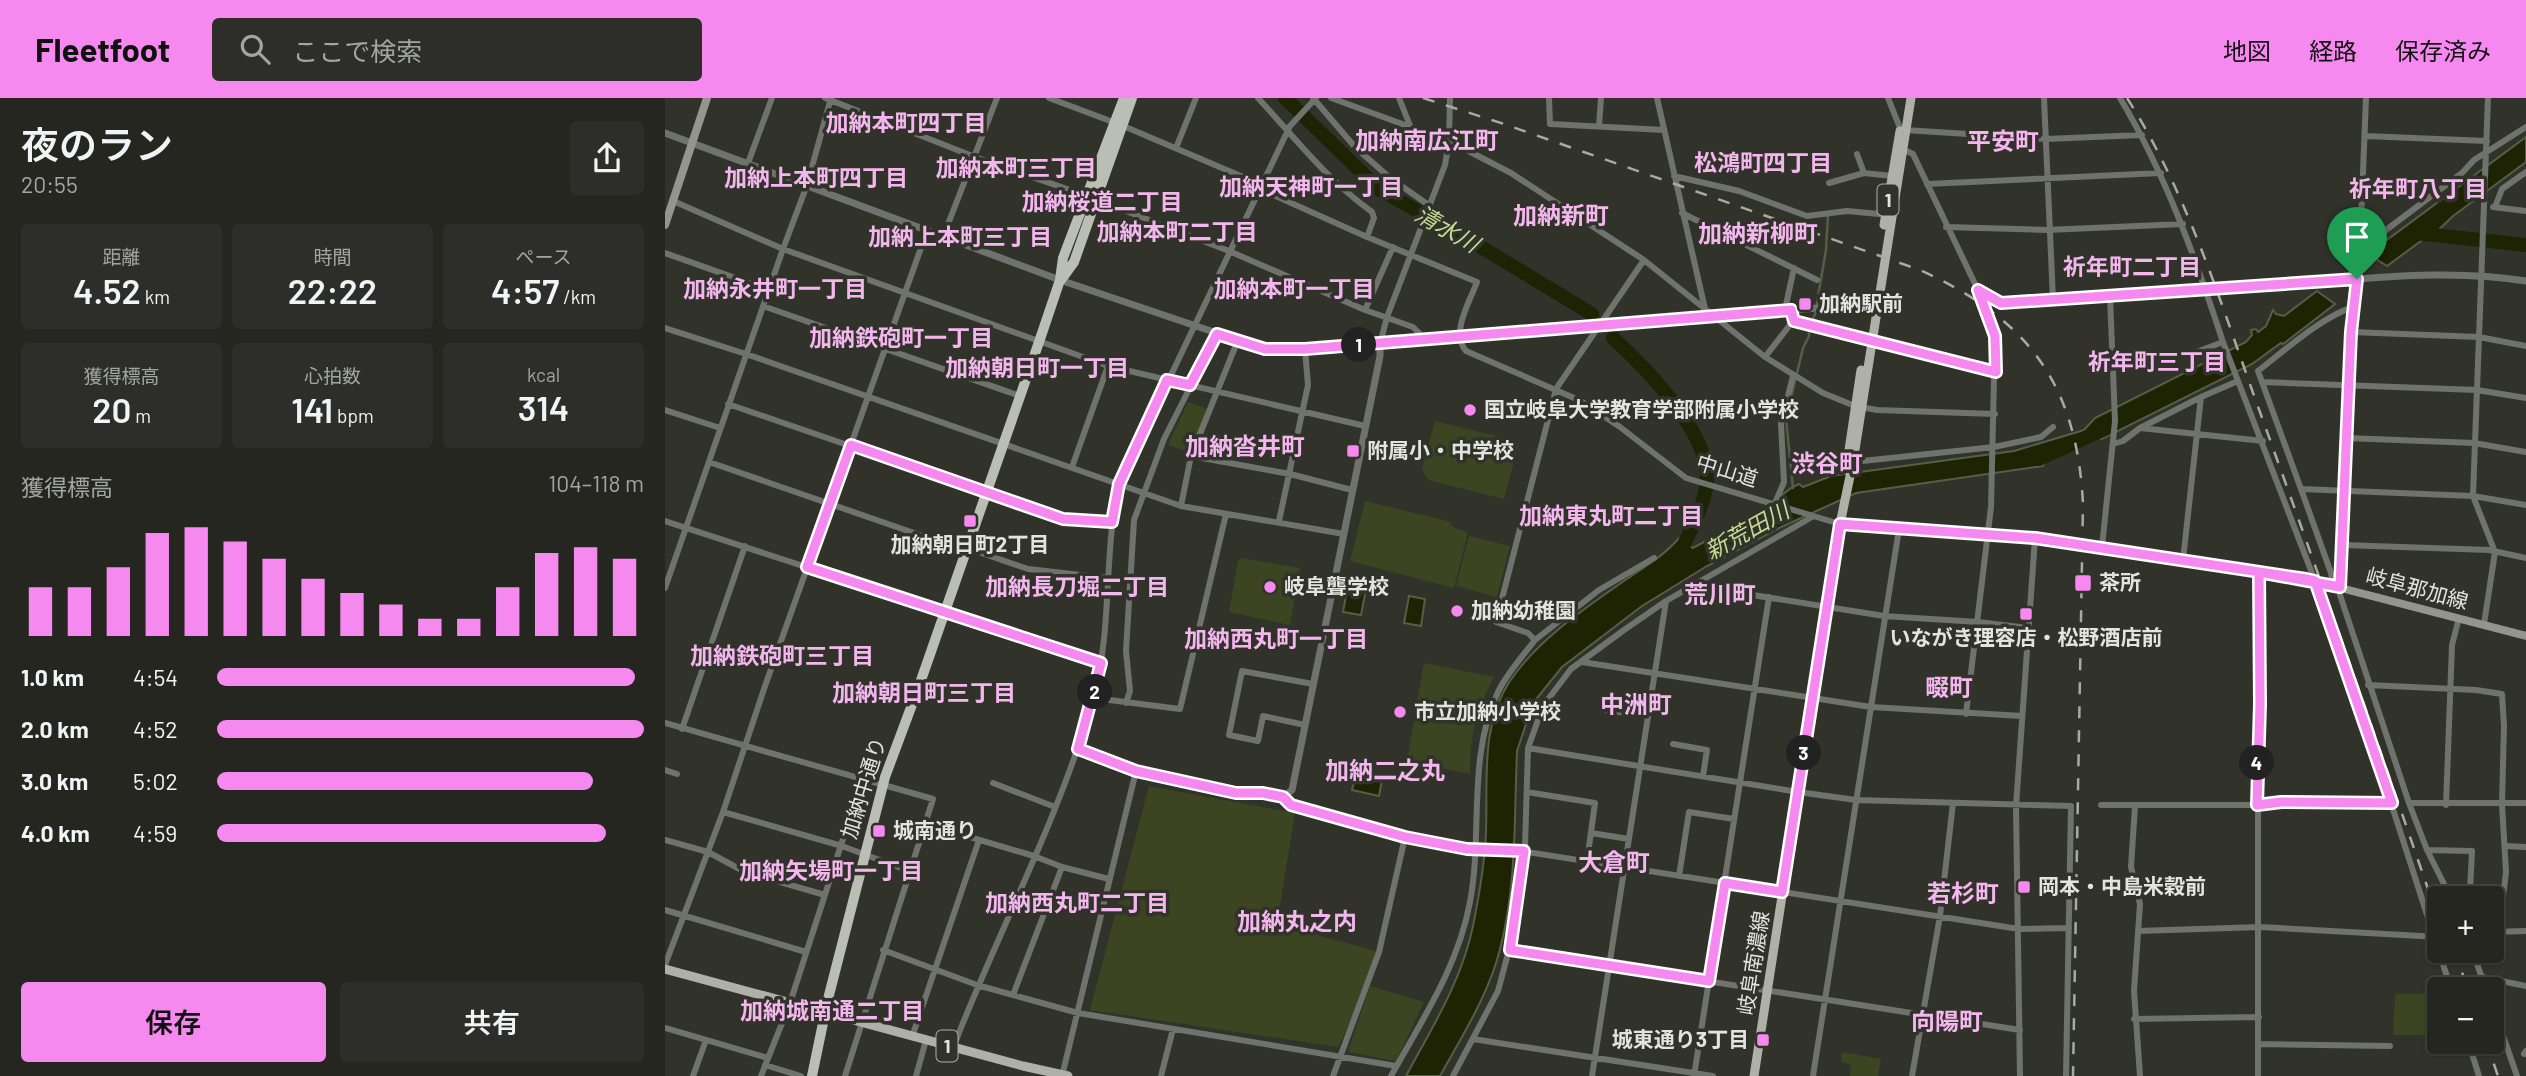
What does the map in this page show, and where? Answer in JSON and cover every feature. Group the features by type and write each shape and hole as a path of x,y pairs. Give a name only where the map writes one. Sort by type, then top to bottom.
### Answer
{"highway":[{"name":"加納中通り","path":"812,1076 882,785 1060,280 1075,262 1124,98"},
{"name":"加納中通り","path":"1118,124 1132,98"}],"main road":[{"path":"665,225 706,98"},
{"name":"岐阜南濃線","path":"1754,1076 1903,129 1905,98"},
{"name":"岐阜南濃線","path":"1903,129 1911,98"},
{"name":"岐阜南濃線","path":"1889,215 1892,176 1900,148"},
{"name":"岐阜那加線","path":"1840,524 2035,538 2315,581 2526,636"},
{"name":"1","path":"665,967 926,1041 1064,1076"}],"street":[{"path":"748,163 772,98"},
{"path":"943,237 997,98"},
{"path":"1049,98 1176,148 1367,237 1477,282 1459,337"},
{"path":"1176,148 1196,98"},
{"path":"1258,98 1328,177 1372,212 1374,218 1367,237"},
{"path":"1331,98 1449,141 1511,173 1644,260 1765,357 1823,393 1858,407 1994,414"},
{"path":"1399,98 1411,128"},
{"path":"1283,797 1292,790 1380,356 1380,344 1387,317 1445,165 1449,141 1450,98"},
{"path":"1549,98 1550,124 1664,130"},
{"path":"1599,126 1601,98"},
{"path":"1657,98 1705,311"},
{"path":"1888,98 1903,129 2046,139 2142,135"},
{"path":"2044,98 2053,300"},
{"path":"2120,98 2142,135 2183,224 2223,342 2315,581 2427,907"},
{"path":"2337,586 2343,545 2348,386 2360,246 2366,98"},
{"path":"2484,624 2495,552 2473,496 2488,98"},
{"path":"665,588 807,185 829,99 1229,251 1365,310 1413,327 1426,340"},
{"path":"953,1048 977,985 1055,807 1078,749 1094,698 1101,663 1112,522 1119,484 1287,131 1314,99 1355,146 1429,209"},
{"path":"2360,246 2452,181 2474,160 2486,156 2526,127"},
{"path":"665,133 1060,280 1265,349 1380,344 1875,303"},
{"path":"2365,136 2487,141"},
{"path":"1900,148 1913,154 1978,290 1995,336 1994,449 1989,535 1966,714"},
{"path":"1857,154 1864,173"},
{"path":"2495,207 2502,189 2526,172"},
{"path":"1829,183 1864,173 1892,176"},
{"path":"1927,184 2161,173"},
{"path":"1674,176 1739,191 1807,216 1847,211 1889,215"},
{"path":"665,192 783,249 1108,366 1364,426"},
{"path":"2484,206 2526,211"},
{"path":"1682,213 1817,280"},
{"path":"1946,227 2050,229 2183,224"},
{"path":"665,967 723,812 927,231"},
{"path":"1365,310 1393,247"},
{"path":"665,253 768,290"},
{"path":"1535,640 1528,633 1496,622 1556,389 1644,260"},
{"path":"1794,268 1786,305 1791,310 1794,321"},
{"path":"1978,290 2001,303 2357,279 2482,275 2526,281"},
{"path":"2102,547 2114,442 2116,395 2110,296"},
{"path":"763,306 1020,396"},
{"path":"2354,307 2327,319 2258,371 2337,586 2409,803 2427,850 2446,886"},
{"path":"1794,321 1996,372"},
{"path":"1765,357 1794,321"},
{"path":"665,328 747,354 1181,506 1344,534"},
{"path":"2351,332 2479,337 2526,346"},
{"path":"1126,703 1130,691 1126,650 1134,520 1164,439 1217,334"},
{"name":"中山道","path":"1459,337 1466,351 1581,401 1620,427 1674,470 1701,483 1840,524"},
{"path":"1181,506 1191,456 1238,341"},
{"path":"2114,355 2194,353 2223,342"},
{"path":"1279,522 1308,385 1305,349"},
{"path":"1072,467 1108,366"},
{"path":"1775,503 1784,482 1781,424 1796,378"},
{"path":"2114,442 2123,441 2140,428 2237,379"},
{"path":"2262,382 2477,390 2526,398"},
{"path":"2183,560 2200,397"},
{"path":"729,404 1063,519 1112,522"},
{"path":"665,410 720,428"},
{"path":"1850,466 1994,449 2041,438 2053,427"},
{"path":"2140,428 2263,441"},
{"path":"2346,438 2474,443 2526,452"},
{"path":"1191,456 1290,474 1352,490"},
{"path":"709,462 1028,569 1107,578"},
{"path":"2301,489 2473,496 2526,505"},
{"path":"1094,698 1180,709 1226,514"},
{"path":"1453,1076 1498,991 1510,950 1523,851 1528,748 1543,706 1571,669 1666,601 1812,517"},
{"path":"665,521 1101,663"},
{"path":"1813,1076 1899,529"},
{"path":"2020,1076 2016,806 2035,538"},
{"path":"2343,545 2495,552 2526,558"},
{"path":"682,729 745,547"},
{"path":"1391,1076 1449,974 1456,955 1470,902 1477,850 1483,736 1497,693 1535,640 1599,590 1654,558"},
{"path":"2258,1076 2259,572"},
{"path":"1694,585 1884,616 2028,628"},
{"path":"1695,1075 1769,597"},
{"path":"1592,1076 1666,601"},
{"path":"2446,805 2452,645 2459,618"},
{"path":"1582,662 1871,707 2022,716"},
{"path":"1305,725 1263,716 1258,741 1229,735 1242,671 1313,684"},
{"path":"2368,685 2451,688 2502,694 2502,804 2506,846 2503,886"},
{"path":"1606,709 1649,716"},
{"path":"665,723 933,799 845,1076"},
{"path":"1673,744 1707,750 1703,776"},
{"path":"1528,748 1856,800 2071,806 2066,1076"},
{"path":"1078,749 1136,771 1236,793 1263,793 1283,797 1291,805 1405,837 1477,850 1523,851 2019,929 2069,928"},
{"path":"665,770 677,774"},
{"path":"1064,1076 1136,771"},
{"path":"761,1076 790,1003 862,780"},
{"path":"993,783 1055,807"},
{"path":"1527,792 1595,803 1587,861"},
{"path":"1912,1076 1940,916 1953,803"},
{"path":"2101,805 2392,803"},
{"path":"2409,803 2526,803"},
{"path":"2135,806 2131,867 2140,904 2134,991 2140,1076"},
{"path":"723,812 842,846 909,871"},
{"path":"1679,876 1689,813 1734,819"},
{"path":"926,824 1109,879"},
{"path":"1591,833 1629,839"},
{"path":"1333,1076 1380,952 1405,837"},
{"path":"665,840 708,852 745,872 825,895"},
{"path":"912,1037 979,840"},
{"path":"2506,846 2526,847"},
{"path":"2427,850 2472,851 2470,886"},
{"path":"1013,995 1062,867"},
{"path":"665,910 806,952"},
{"path":"2139,931 2260,928 2427,936"},
{"path":"2504,931 2526,931"},
{"path":"883,950 977,985 1078,1013 1396,1066"},
{"path":"1510,950 2020,1030"},
{"path":"2477,963 2482,977"},
{"path":"2504,982 2526,986"},
{"path":"2134,1018 2259,1017"},
{"path":"665,1028 706,1040 801,1076"},
{"path":"1161,1076 1173,1029"},
{"path":"1473,1039 1713,1076"},
{"path":"2504,1039 2517,1076"},
{"path":"693,1076 706,1040"},
{"path":"916,1076 926,1041"},
{"path":"2259,1044 2390,1046"},
{"path":"2472,1054 2479,1076"}],"shaded area":[{"path":"1188,402 1207,409 1190,452 1168,445"},
{"path":"1435,421 1504,438 1503,442 1518,446 1504,499 1428,480 1422,469"},
{"path":"1365,501 1451,522 1450,525 1454,528 1468,532 1454,588 1350,561"},
{"path":"1469,536 1510,546 1497,597 1456,586"},
{"path":"1242,558 1300,568 1290,625 1229,612 1238,561"},
{"path":"1424,663 1494,677 1475,724 1470,774 1407,761"},
{"path":"1149,786 1295,813 1277,924 1376,951 1360,1002 1338,1047 1090,1010"},
{"path":"1370,986 1424,1002 1396,1061 1348,1052"},
{"path":"2395,994 2427,994 2427,1035 2393,1035"},
{"path":"1842,1052 1881,1059 1878,1076 1850,1076 1851,1064 1841,1062"}],"water":[{"path":"2526,137 2526,162 2453,216 2430,238 2425,238 2387,266 2368,254"},
{"path":"2317,291 2335,304 2283,344 2252,364 2102,439 2085,434 2074,437 2045,461 2043,466 1856,493 1779,528 1707,566 1642,606 1562,667 1533,703 1517,751 1514,851 1509,900 1500,949 1489,982 1440,1076 1406,1076 1454,985 1473,926 1484,856 1487,754 1494,716 1510,681 1546,640 1591,604 1659,557 1679,538 1693,548 1764,509 1799,484 1803,487 1831,476 2014,451 2084,430 2095,418 2246,342 2252,335 2251,330 2256,329 2258,332 2266,326 2273,310 2284,316"},
{"path":"1348,585 1366,589 1361,615 1343,612"},
{"path":"1409,596 1425,599 1421,626 1404,623"},
{"path":"1356,774 1382,780 1379,796 1352,790"}],"waterway":[{"name":"清水川","path":"1285,98 1380,190 1592,314"},
{"path":"1793,488 1786,419 1803,348 1815,314 1826,250 1828,215"},
{"path":"2416,233 2526,245"},
{"name":"清水川","path":"1613,338 1672,401 1686,420 1704,459 1707,477 1704,496 1678,558"},
{"name":"新荒田川","path":"2039,459 2107,428"}],"railway":[{"path":"1423,98 1920,270 1958,289 1990,310 2017,334 2040,360 2057,390 2070,424 2079,462 2083,504 2073,1076"},
{"path":"2127,98 2169,173 2203,253 2427,886"},
{"path":"2459,963 2464,977"},
{"path":"2490,1054 2498,1076"}],"place":[{"name":"加納駅前","path":"1805,304"},
{"name":"国立岐阜大学教育学部附属小学校","path":"1470,410"},
{"name":"附属小・中学校","path":"1353,451"},
{"name":"加納朝日町2丁目","path":"970,521"},
{"name":"茶所","path":"2083,583"},
{"name":"岐阜聾学校","path":"1270,587"},
{"name":"加納幼稚園","path":"1457,611"},
{"name":"いながき理容店・松野酒店前","path":"2026,614"},
{"name":"市立加納小学校","path":"1400,712"},
{"name":"城南通り","path":"879,831"},
{"name":"岡本・中島米穀前","path":"2024,887"},
{"name":"城東通り3丁目","path":"1763,1040"}],"district":[{"name":"加納本町四丁目","path":"906,123"},
{"name":"加納南広江町","path":"1427,141"},
{"name":"平安町","path":"2003,142"},
{"name":"松鴻町四丁目","path":"1763,163"},
{"name":"加納本町三丁目","path":"1016,168"},
{"name":"加納上本町四丁目","path":"816,178"},
{"name":"加納天神町一丁目","path":"1311,187"},
{"name":"祈年町八丁目","path":"2418,189"},
{"name":"加納桜道二丁目","path":"1102,202"},
{"name":"加納新町","path":"1561,216"},
{"name":"加納本町二丁目","path":"1177,232"},
{"name":"加納新柳町","path":"1758,234"},
{"name":"加納上本町三丁目","path":"960,237"},
{"name":"祈年町二丁目","path":"2132,267"},
{"name":"加納永井町一丁目","path":"775,289"},
{"name":"加納本町一丁目","path":"1294,289"},
{"name":"加納鉄砲町一丁目","path":"901,338"},
{"name":"祈年町三丁目","path":"2157,362"},
{"name":"加納朝日町一丁目","path":"1037,368"},
{"name":"加納沓井町","path":"1245,447"},
{"name":"渋谷町","path":"1827,464"},
{"name":"加納東丸町二丁目","path":"1611,516"},
{"name":"加納長刀堀二丁目","path":"1077,587"},
{"name":"荒川町","path":"1720,595"},
{"name":"加納西丸町一丁目","path":"1276,639"},
{"name":"加納鉄砲町三丁目","path":"782,656"},
{"name":"畷町","path":"1949,688"},
{"name":"加納朝日町三丁目","path":"924,693"},
{"name":"中洲町","path":"1636,705"},
{"name":"加納二之丸","path":"1385,771"},
{"name":"大倉町","path":"1614,863"},
{"name":"加納矢場町一丁目","path":"831,871"},
{"name":"若杉町","path":"1963,894"},
{"name":"加納西丸町二丁目","path":"1077,903"},
{"name":"加納丸之内","path":"1297,922"},
{"name":"加納城南通二丁目","path":"832,1011"},
{"name":"向陽町","path":"1947,1022"}],"route":[{"path":"2357,279 2001,303 1978,290 1995,336 1996,372 1794,321 1791,310 1305,349 1265,349 1217,334 1190,385 1167,380 1119,484 1112,522 1063,519 851,445 807,567 1101,663 1094,698 1078,749 1136,771 1236,793 1263,793 1283,797 1291,805 1405,837 1467,849 1524,851 1510,950 1709,981 1725,883 1782,892 1840,524 2035,538 2102,547 2306,579 2315,581 2392,803 2281,802 2257,805 2260,704 2259,572 2306,579 2340,587 2351,332 2357,279"}]}
